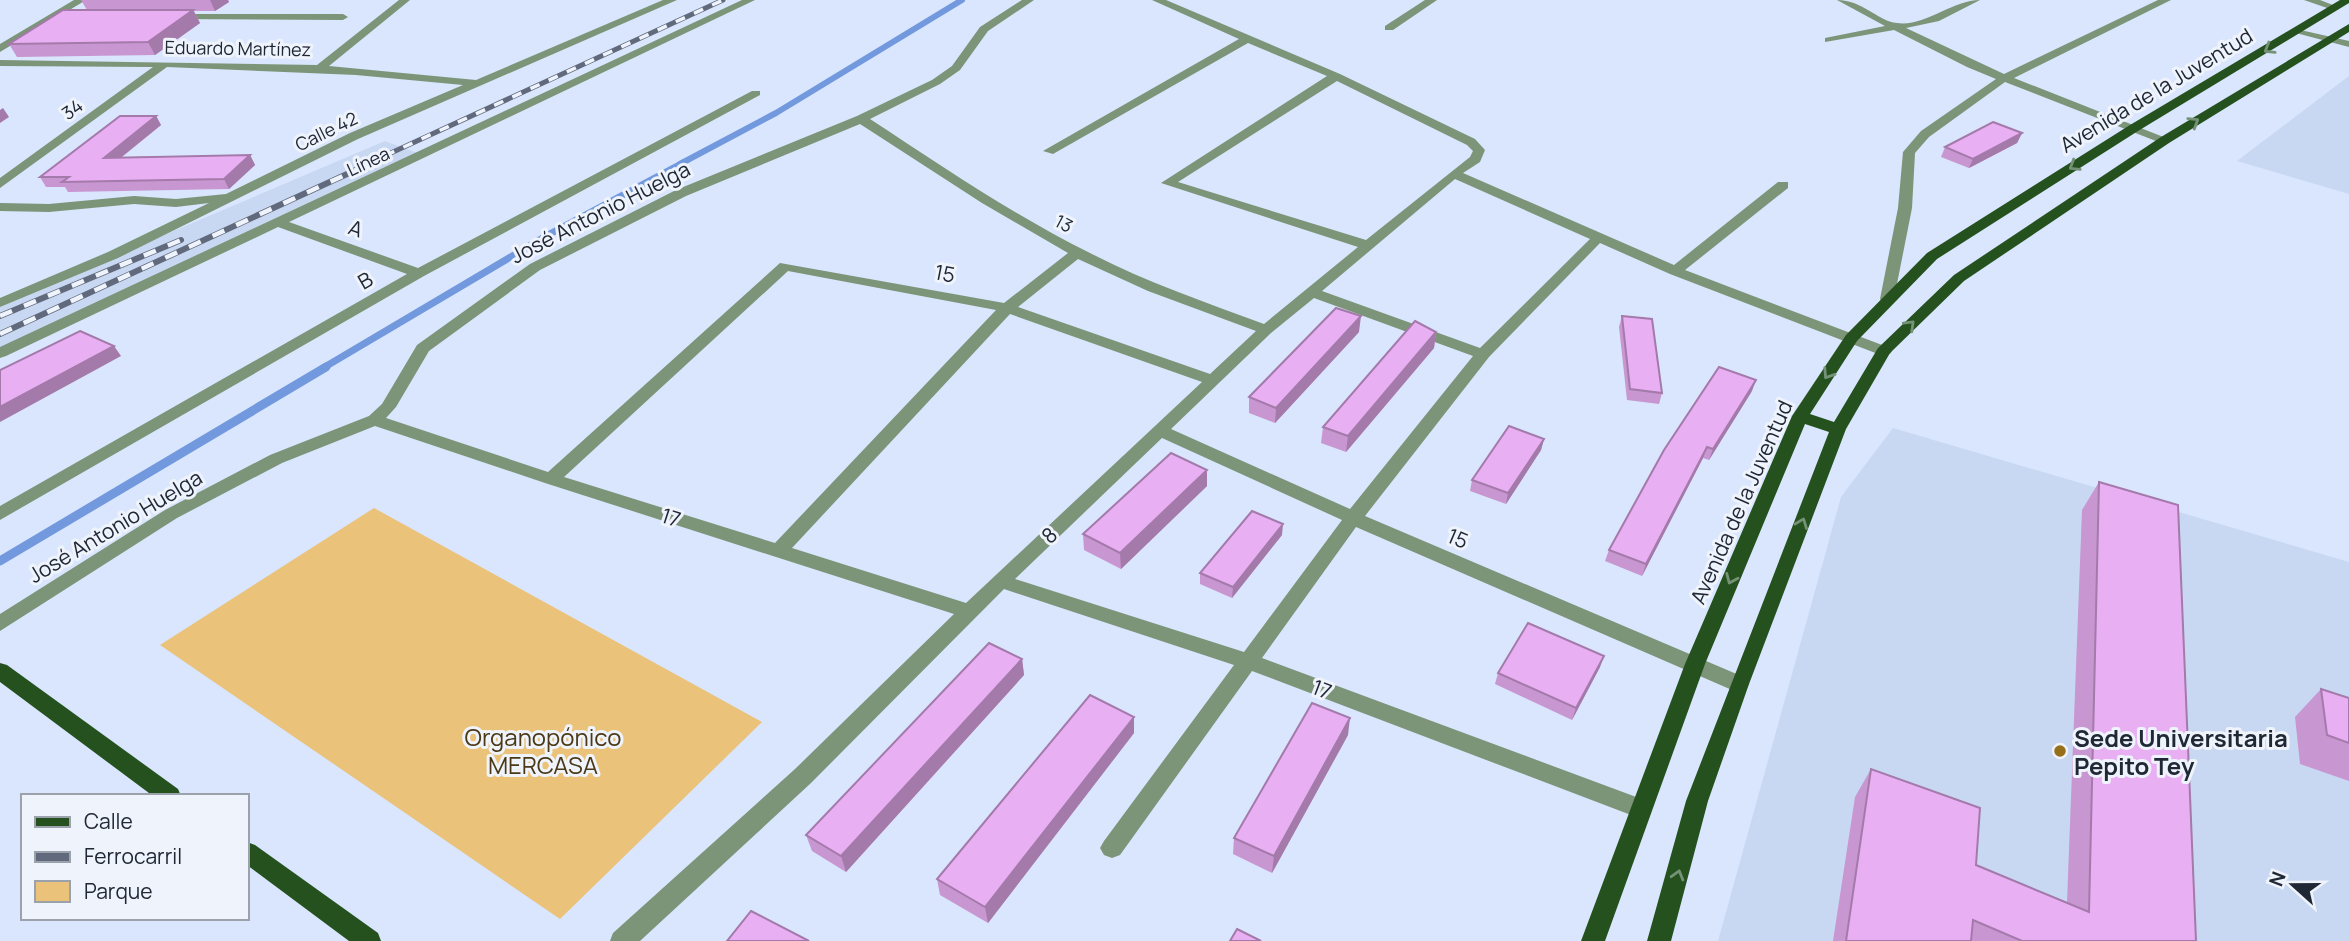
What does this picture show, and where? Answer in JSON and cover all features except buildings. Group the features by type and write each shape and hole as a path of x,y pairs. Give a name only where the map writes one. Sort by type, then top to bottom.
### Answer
{"main road":[{"name":"Avenida de la Juventud","path":"1593,941 1639,808 1695,664 1800,416 1850,338 1886,299 1933,256 2134,128 2300,31 2340,4"},
{"path":"2317,18 2349,27"},
{"path":"1659,941 1697,801 1739,684 1838,429 1884,351 1959,278 2165,140 2349,27"},
{"path":"1800,416 1838,429"},
{"path":"0,671 167,794"},
{"path":"248,853 369,941"}],"street":[{"path":"0,49 81,0"},
{"path":"322,66 405,0"},
{"name":"Calle 42","path":"0,303 113,255 354,136 672,0"},
{"name":"Línea","path":"0,353 750,0"},
{"name":"José Antonio Huelga","path":"0,624 171,514 276,459 375,420 388,407 423,348 535,267 681,193 861,119 936,82 956,68 984,29 1029,0"},
{"path":"1157,0 1336,76"},
{"path":"1389,28 1432,0"},
{"path":"1842,0 2004,78 2165,140"},
{"path":"1829,40 1896,28 1953,13 1975,0"},
{"path":"1886,299 1905,208 1909,152 1925,134 2004,78 2166,0"},
{"path":"2309,0 2340,4"},
{"path":"53,17 81,17"},
{"path":"163,17 343,17"},
{"path":"2300,31 2349,44"},
{"path":"1049,152 1247,39"},
{"name":"Eduardo Martínez","path":"0,63 322,66 475,83"},
{"name":"34","path":"0,184 165,64"},
{"path":"1336,76 1168,183 1367,245"},
{"name":"8","path":"622,941 803,776 1000,581 1266,330 1454,174 1476,159 1479,150 1471,142 1336,76"},
{"name":"B","path":"0,514 419,273 756,93"},
{"name":"13","path":"861,119 1035,229 1078,252 1117,272 1266,330"},
{"path":"1454,174 1675,271 1884,351"},
{"path":"1675,271 1783,185"},
{"path":"0,207 49,208 134,200 176,203 235,196"},
{"path":"176,203 195,216"},
{"name":"A","path":"278,223 419,273"},
{"path":"1112,848 1353,518 1483,354 1599,237"},
{"path":"778,551 1007,309 1078,252"},
{"name":"15","path":"551,479 785,265 1007,309 1212,380"},
{"path":"1311,292 1483,354"},
{"name":"17","path":"375,420 551,479 969,611"},
{"name":"15","path":"1161,431 1353,518 1739,684"},
{"name":"17","path":"1000,581 1250,662 1639,808"}],"shaded area":[{"path":"2349,76 2349,194 2237,161"},
{"path":"385,141 420,154 0,352 0,305"},
{"name":"Sede Universitaria Pepito Tey","path":"1893,428 2349,562 2349,941 1718,941 1841,497"}],"green space":[{"name":"Organopónico MERCASA","path":"374,508 762,722 560,919 160,645"}],"waterway":[{"path":"680,164 776,113 962,0"},
{"path":"323,368 546,236 683,163"},
{"path":"0,561 326,367"}],"railway":[{"path":"367,164 723,0"},
{"path":"0,334 371,163"},
{"path":"0,316 181,240"}],"place":[{"name":"Sede Universitaria Pepito Tey","path":"2060,751"}]}
